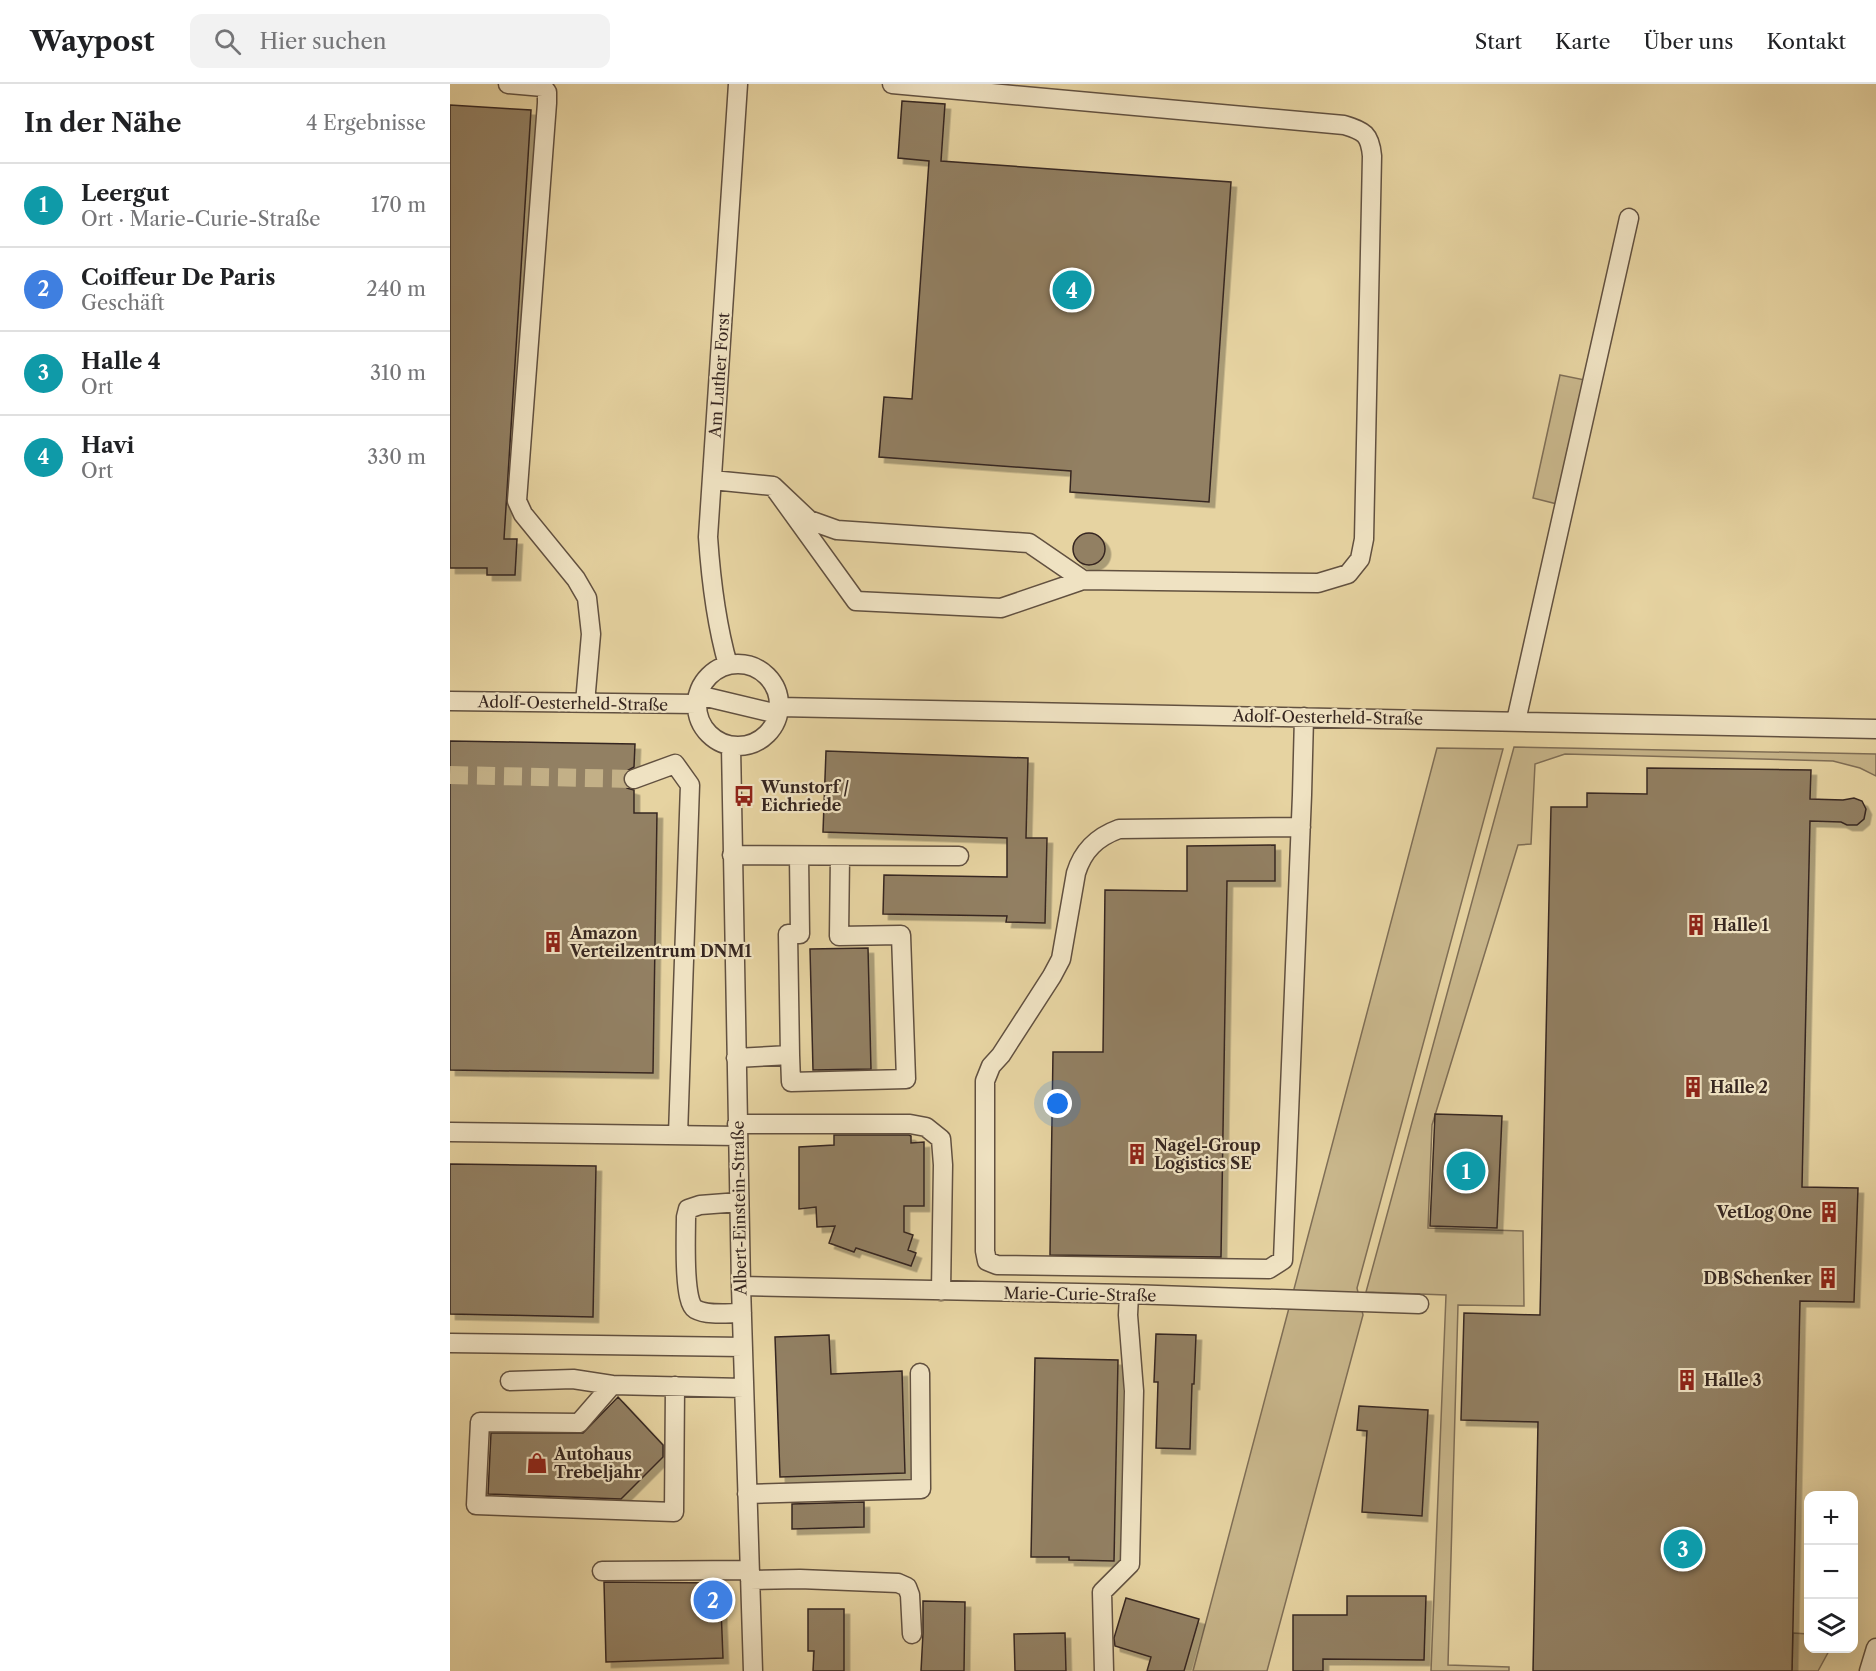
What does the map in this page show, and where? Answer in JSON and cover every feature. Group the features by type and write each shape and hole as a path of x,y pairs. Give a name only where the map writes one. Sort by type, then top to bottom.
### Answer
{"street":[{"path":"508,84 543,87 547,92 548,103 517,501 523,514 576,579 587,598 591,634 585,703"},
{"name":"Am Luther Forst","path":"728,665 717,622 710,577 708,537 738,84"},
{"path":"773,486 856,601 1001,608 1083,580 1317,584 1348,574 1360,560 1364,539 1372,156 1371,143 1363,132 1344,125 892,84"},
{"path":"1516,721 1629,218"},
{"path":"712,480 773,486 809,520 837,530 1029,543 1083,580"},
{"path":"728,665 753,666 773,682 778,694 779,710 774,726 756,742 744,746 731,746 721,742 711,736 701,723 698,699 702,684 718,669 728,665"},
{"name":"Adolf-Oesterheld-Straße","path":"450,701 585,703 698,699 779,710 1304,717 1876,729"},
{"path":"1301,827 1119,829 1104,834 1090,846 1080,861 1076,873 1061,959 1001,1055 991,1066 985,1081 985,1251 987,1261 997,1265 1269,1269 1284,1260 1301,827 1304,717"},
{"name":"Albert-Einstein-Straße","path":"731,746 741,1313 753,1671"},
{"path":"634,778 675,764 690,785 678,1135"},
{"path":"732,855 959,856"},
{"path":"799,856 800,934 788,934 791,1082 906,1079 901,935 839,936 840,856"},
{"path":"736,1058 790,1055"},
{"path":"450,1132 678,1135 738,1130 909,1124 926,1127 941,1139 943,1165 941,1291"},
{"path":"739,1202 700,1205 688,1209 686,1217 687,1290 690,1303 694,1308 710,1312 741,1313"},
{"name":"Marie-Curie-Straße","path":"741,1287 1129,1294 1419,1304"},
{"path":"1104,1671 1102,1592 1130,1564 1134,1391 1128,1315 1129,1294"},
{"path":"451,1343 743,1347"},
{"path":"747,1494 921,1489 920,1372"},
{"path":"510,1381 573,1379 612,1385 744,1388"},
{"path":"612,1385 579,1423 480,1422 476,1505 674,1512 675,1386"},
{"path":"602,1571 750,1575 898,1583 907,1587 910,1595 912,1634"},
{"path":"1869,1671 1876,1648"}],"shaded area":[{"path":"1560,375 1585,380 1557,504 1533,498"},
{"path":"1514,747 1876,754 1876,776 1860,768 1833,761 1565,754 1535,764 1531,844 1518,845 1432,1125 1428,1228 1523,1231 1524,1306 1458,1305 1448,1665 1509,1667 1509,1671 1431,1671 1446,1295 1366,1292"},
{"path":"1437,748 1503,749 1357,1288 1363,1315 1267,1671 1193,1671"},
{"path":"1793,1633 1804,1634 1804,1653 1828,1653 1818,1671 1792,1671"}],"building":[{"path":"902,101 945,104 941,161 1231,182 1209,502 1070,492 1071,471 879,457 884,397 912,399 929,161 898,158"},
{"path":"450,105 531,110 504,539 517,539 515,575 487,575 487,568 450,568"},
{"path":"1089,533 1100,538 1105,549 1100,560 1089,565 1078,560 1073,549 1078,538"},
{"name":"Amazon Verteilzentrum DNM1","path":"450,741 635,744 634,767 625,772 623,782 627,788 634,790 634,813 657,813 653,1073 450,1070"},
{"path":"826,751 1028,758 1026,838 1047,838 1045,923 1006,922 1007,916 883,914 884,875 1007,877 1007,838 823,832"},
{"path":"1647,768 1811,770 1810,799 1854,798 1862,801 1866,809 1864,819 1857,825 1810,821 1802,1187 1858,1188 1854,1302 1800,1301 1792,1671 1533,1671 1538,1422 1461,1420 1464,1313 1540,1315 1551,807 1587,807 1587,793 1647,794"},
{"name":"Nagel-Group Logistics SE","path":"1275,845 1275,881 1227,881 1221,1257 1050,1255 1053,1052 1103,1052 1105,890 1187,891 1187,846"},
{"path":"868,948 871,1069 813,1070 810,949"},
{"path":"1435,1114 1502,1116 1497,1228 1430,1226"},
{"path":"834,1135 909,1135 911,1143 924,1142 924,1206 904,1206 904,1232 913,1235 908,1250 916,1253 911,1266 856,1248 854,1252 829,1243 835,1226 817,1227 816,1207 799,1209 799,1147 834,1145"},
{"path":"450,1164 596,1166 593,1317 450,1314"},
{"path":"1156,1334 1196,1335 1190,1449 1156,1448 1158,1382 1154,1382"},
{"path":"829,1335 831,1374 902,1371 905,1473 780,1477 775,1337"},
{"path":"1035,1358 1118,1360 1114,1561 1069,1560 1069,1557 1031,1557"},
{"path":"618,1397 663,1445 663,1457 621,1499 488,1494 491,1433 583,1433"},
{"path":"1359,1406 1428,1410 1422,1516 1362,1512 1367,1431 1357,1430"},
{"path":"864,1502 864,1527 792,1529 792,1504"},
{"path":"604,1582 720,1583 723,1658 606,1662"},
{"path":"1347,1596 1426,1596 1424,1660 1323,1659 1323,1671 1293,1671 1293,1615 1347,1615"},
{"path":"1126,1598 1199,1619 1184,1671 1147,1671 1151,1657 1115,1646 1114,1638"},
{"path":"923,1601 965,1602 964,1671 921,1671"},
{"path":"808,1609 844,1609 844,1671 813,1671 814,1651 808,1651"},
{"path":"1065,1633 1066,1671 1015,1671 1014,1634"}],"tunnel":[{"path":"450,775 634,779"}],"place":[{"name":"Havi","path":"1072,290"},
{"name":"Wunstorf / Eichriede","path":"744,796"},
{"name":"Halle 1","path":"1696,925"},
{"name":"Amazon Verteilzentrum DNM1","path":"553,942"},
{"name":"Halle 2","path":"1693,1087"},
{"name":"Nagel-Group Logistics SE","path":"1137,1154"},
{"name":"Leergut","path":"1466,1171"},
{"name":"VetLog One","path":"1829,1212"},
{"name":"DB Schenker","path":"1828,1278"},
{"name":"Halle 3","path":"1687,1380"},
{"name":"Autohaus Trebeljahr","path":"537,1463"},
{"name":"Halle 4","path":"1683,1549"},
{"name":"Coiffeur De Paris","path":"713,1600"}]}
